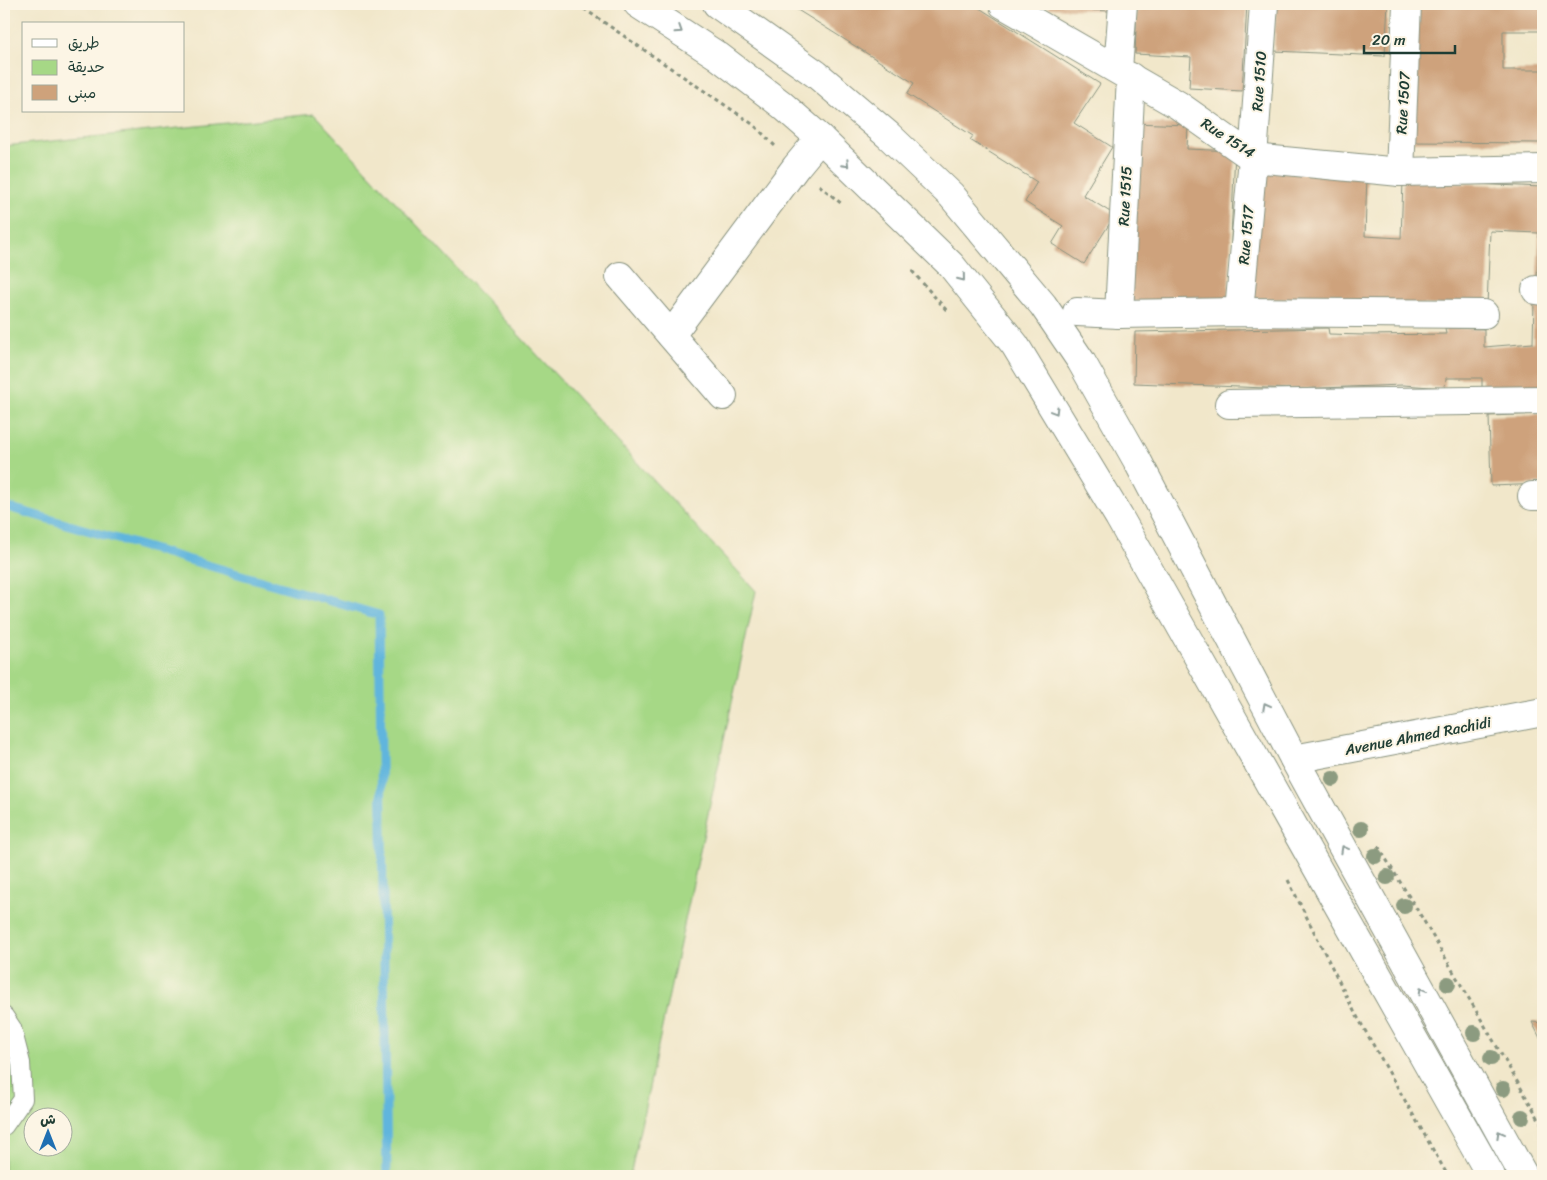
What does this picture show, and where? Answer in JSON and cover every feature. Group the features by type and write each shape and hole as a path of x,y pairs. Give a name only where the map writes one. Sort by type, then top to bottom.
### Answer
{"main road":[{"path":"638,4 718,56 781,104 820,138 951,265 1015,345 1120,517 1491,1176"},
{"path":"716,4 816,74 888,134 950,194 1043,305 1080,361 1138,462 1294,759 1524,1176"},
{"name":"Rue 1514","path":"1003,4 1178,105 1253,158 1400,172 1543,169"},
{"name":"Rue 1515","path":"1119,314 1124,73 1123,4"},
{"name":"Rue 1510","path":"1253,158 1264,4"},
{"name":"Rue 1507","path":"1400,172 1407,4"},
{"path":"671,335 796,167 820,138"},
{"name":"Rue 1517","path":"1239,312 1253,158"},
{"path":"620,276 723,396"},
{"path":"1078,312 1119,314 1239,312 1484,314"},
{"path":"1229,404 1543,400"},
{"name":"Avenue Ahmed Rachidi","path":"1294,759 1543,712"}],"lane":[{"path":"4,1016 12,1028 21,1063 23,1100 4,1126"}],"path":[{"path":"577,4 754,125 796,167 847,207"},
{"path":"908,267 954,318"},
{"path":"1285,876 1354,1011 1448,1176"}],"green space":[{"path":"314,114 756,591 630,1176 4,1176 4,146"}],"building":[{"path":"788,4 973,4 1100,84 1074,123 1112,147 1083,195 1115,215 1084,264 1052,244 1063,226 1025,202 1037,182 970,140 973,136 907,94 914,83"},
{"path":"1049,4 1109,4 1109,11 1049,8"},
{"path":"1137,4 1247,4 1242,91 1189,88 1191,57 1135,54"},
{"path":"1276,4 1388,4 1385,56 1274,51"},
{"path":"1417,4 1543,4 1543,31 1503,31 1503,70 1543,70 1543,143 1413,142"},
{"path":"1133,123 1188,125 1187,149 1235,151 1228,305 1125,301"},
{"path":"1256,171 1367,174 1365,236 1401,238 1403,181 1543,187 1543,278 1537,277 1539,233 1490,231 1487,307 1252,298"},
{"path":"1534,300 1543,300 1543,387 1482,388 1482,378 1446,378 1445,388 1403,385 1293,389 1134,383 1135,332 1328,328 1329,334 1364,335 1446,334 1445,328 1484,329 1484,347 1533,343"},
{"path":"1543,414 1543,484 1491,486 1489,416"},
{"path":"1532,1022 1543,1023 1543,1044"}],"waterway":[{"path":"4,506 379,615 387,1176"}]}
